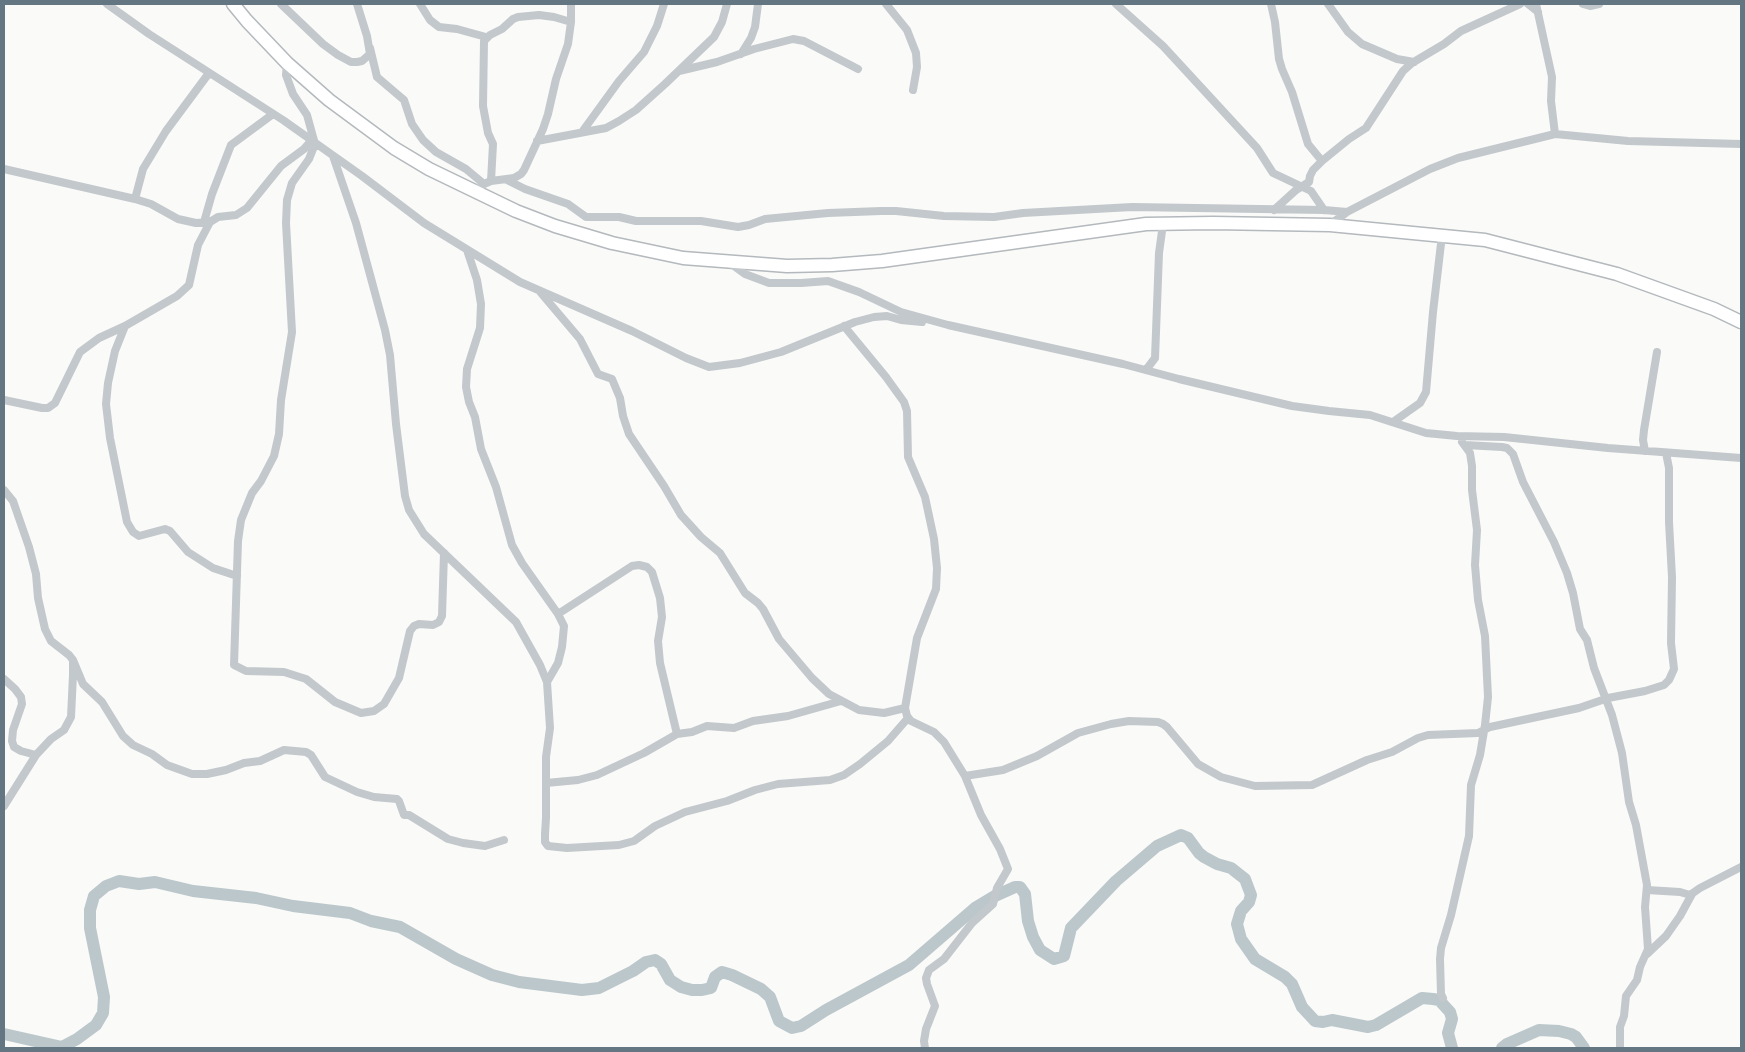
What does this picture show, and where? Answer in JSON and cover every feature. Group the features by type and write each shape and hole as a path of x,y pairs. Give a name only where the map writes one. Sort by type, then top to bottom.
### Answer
{"highway":[{"path":"233,4 247,22 287,63 329,100 394,148 428,169 473,192 555,226 612,243 683,258 787,266 832,265 882,261 1146,224 1330,225 1485,240 1616,274 1714,309 1741,322"}],"street":[{"path":"107,4 149,34 273,114 424,223 520,282 709,367 740,363 781,352 844,326 874,317 886,316 902,320 944,324"},
{"path":"224,4 247,22"},
{"path":"281,4 323,44 352,62 358,62 367,58 370,54 370,48"},
{"path":"357,4 377,77 404,100 412,124 423,140 436,152 488,182"},
{"path":"420,4 430,20 439,27 457,29 486,37"},
{"path":"473,192 488,182 507,180 521,174 548,114 556,79 568,44 571,4"},
{"path":"582,132 622,77 644,52 657,26 664,4"},
{"path":"537,141 606,128 636,110 714,37 722,22 727,4"},
{"path":"741,54 751,38 758,4"},
{"path":"886,4 907,30 916,53 917,67 914,90"},
{"path":"1116,4 1163,46 1257,148 1273,173 1311,191 1324,210"},
{"path":"1271,4 1282,69 1292,92 1308,144 1322,161"},
{"path":"1328,4 1348,32 1362,44 1397,59 1414,62"},
{"path":"1274,210 1309,182 1313,170 1322,161 1366,128 1403,71 1444,44 1461,30 1520,4"},
{"path":"1528,4 1537,8 1552,77 1551,101 1555,134"},
{"path":"1583,4 1590,6 1599,4"},
{"path":"488,182 493,144 485,121 482,100 483,47 486,37 518,17 539,15 571,22"},
{"path":"679,71 785,40 798,39 858,69"},
{"path":"287,63 286,75 293,94 307,115 313,143 309,159 292,183 287,200 286,223 292,332 274,456 261,481 252,493 241,520 238,541 234,665 246,671 284,672 306,680 335,702 361,713 374,711 384,704 393,691 399,678 406,656 408,639 414,626 419,624 433,625 439,622 442,616 444,553"},
{"path":"135,199 143,169 166,131 209,73"},
{"path":"4,400 48,408 55,403 80,352 99,338 125,326 176,296 189,285 198,245 207,222 212,194 232,146 273,114"},
{"path":"1330,225 1346,212 1430,169 1458,158 1555,134 1628,141 1741,144"},
{"path":"4,169 135,199 151,204 178,219 207,222 218,217 236,215 247,208 281,166 313,143"},
{"path":"333,156 356,223 385,330 390,355 404,496 409,510 424,534 475,580 516,622 540,664 547,682 550,728 546,757 545,842 548,846 567,848 619,845 634,841 655,826 685,812 727,801 755,790 786,783 830,780 844,775 872,755 908,718"},
{"path":"507,180 525,189 568,204 586,217 619,217 636,221 701,221 738,226 749,225 765,219 828,213 881,211 994,217 1023,213 1132,207 1346,212"},
{"path":"1146,370 1155,358 1159,252 1163,224"},
{"path":"1393,422 1420,403 1426,392 1442,235"},
{"path":"468,250 477,280 481,304 480,328 467,369 466,387 469,402 475,417 481,449 496,486 512,545 564,626 558,663 547,682"},
{"path":"728,262 745,274 769,283 801,283 828,280 860,292 901,312 944,324 1146,370 1292,406 1370,415 1426,433 1504,437 1666,453 1741,458"},
{"path":"540,291 580,339 598,374 612,379 620,398 622,416 629,434 681,515 701,537 720,553 745,593 758,602 779,639 812,678 829,694 859,710 884,713 905,708"},
{"path":"125,326 110,375 106,404 110,438 127,522 133,532 139,536 165,529 170,531 188,552 214,568 237,576"},
{"path":"844,326 904,402 907,411 908,457 926,497 934,539 937,568 936,589 917,638 905,708 908,718 929,728 939,736 965,776 978,810 1000,848 1008,869 997,888 993,904 972,923 944,958 929,970 926,978 935,1006 926,1029 924,1041 926,1048"},
{"path":"1645,451 1644,430 1657,352"},
{"path":"1443,998 1441,994 1441,948 1452,915 1469,836 1471,785 1478,762 1488,697 1484,636 1475,564 1477,530 1472,490 1472,466 1470,453 1457,436"},
{"path":"1464,445 1502,447 1507,448 1513,454 1523,482 1550,534 1567,573 1580,629 1587,640 1594,668 1612,715 1622,753 1629,802 1636,825 1646,876 1647,954"},
{"path":"965,776 1003,770 1037,756 1078,734 1110,724 1129,721 1158,722 1163,724 1198,764 1221,777 1255,786 1312,785 1428,735 1472,734 1579,708 1664,684 1672,674 1672,577 1669,543 1669,468 1666,453"},
{"path":"4,490 13,501 29,548 36,574 38,598 45,629 51,641 73,660 83,684 102,702 123,736 133,745 152,754 167,765 192,774 207,774 226,770 244,763 260,761 284,750 306,752 311,755 325,777 374,798 397,799 404,815 409,815 448,839 486,846 504,840"},
{"path":"558,614 632,566 647,566 652,572 660,598 662,617 658,641 660,663 677,734"},
{"path":"4,806 36,755 64,730 71,716 73,660"},
{"path":"4,679 21,696 22,704 12,741 14,747 36,755"},
{"path":"546,783 597,776 677,734 692,732 708,726 734,728 753,721 788,716 841,702"},
{"path":"1647,890 1692,894 1741,867"},
{"path":"1620,1048 1620,1027 1624,1016 1626,996 1637,980 1640,967 1647,954 1670,932 1692,894"}],"waterway":[{"path":"4,1034 62,1047 96,1025 103,1013 104,997 90,928 90,910 94,896 106,886 119,881 139,884 155,882 193,891 256,898 293,906 350,913 371,921 400,927 456,959 492,975 519,982 582,990 599,988 633,971 646,962 655,960 661,964 670,980 681,987 702,990 711,988 715,977 722,972 761,989 770,997 779,1021 792,1028 801,1026 826,1010 909,965 975,908 1015,887 1020,887 1025,894 1028,921 1040,950 1054,959 1064,956 1071,928 1116,881 1157,846 1181,835 1188,838 1204,857 1217,864 1231,868 1245,879 1251,895 1249,902 1241,911 1237,924 1241,939 1255,959 1285,977 1292,984 1302,1007 1315,1021 1332,1020 1368,1027 1376,1025 1422,998 1439,1000 1450,1012 1452,1019 1448,1033 1452,1048"},
{"path":"1502,1048 1539,1030 1571,1034 1576,1037 1584,1048"}]}
